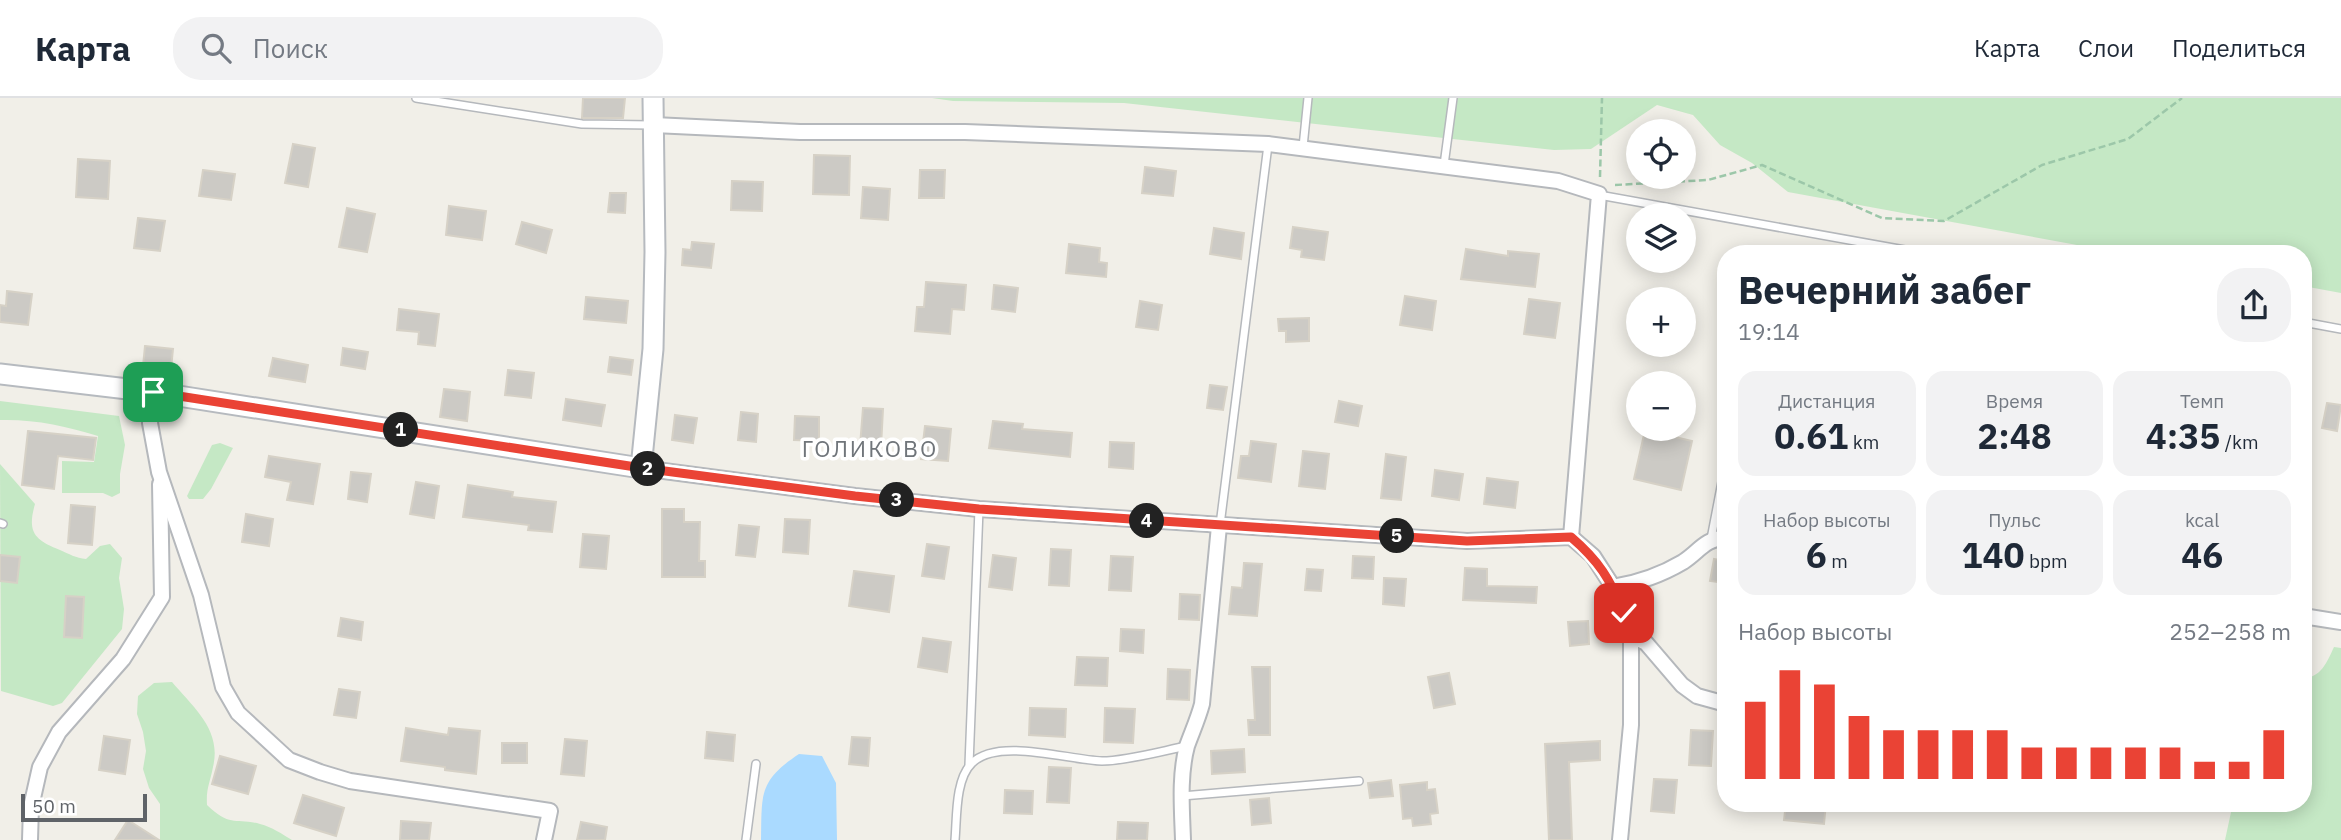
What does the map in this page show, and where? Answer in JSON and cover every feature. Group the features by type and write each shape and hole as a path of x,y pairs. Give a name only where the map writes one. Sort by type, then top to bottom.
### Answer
{"street":[{"path":"642,468 653,349 653,98"},
{"path":"654,125 800,132 965,132 1268,144 1444,165 1558,181 1599,190 1571,537"},
{"path":"0,374 153,392 642,468 979,509 1467,541 1571,537 1593,556 1613,587 1630,636 1631,725 1620,840"},
{"path":"153,392 150,423 159,472 201,595 223,687 238,713 289,760 320,772 350,781 550,811 544,840"},
{"path":"30,840 31,807 40,767 59,732 123,659 162,597 159,472"},
{"path":"1183,840 1181,796 1187,746 1202,704 1220,526"},
{"path":"1613,587 1635,583 1661,573 1685,561 1717,539"},
{"path":"2312,617 2341,622"},
{"path":"1630,636 1646,643 1682,685 1697,696 1717,702"}],"lane":[{"path":"416,98 582,124 654,125"},
{"path":"1303,148 1308,98"},
{"path":"1444,165 1453,98"},
{"path":"1220,526 1268,144"},
{"path":"1599,190 1881,245"},
{"path":"2312,324 2341,329"},
{"path":"955,840 958,793 970,765 979,509"},
{"path":"970,765 982,755 1011,751 1104,761 1187,746"},
{"path":"746,840 756,764"},
{"path":"1181,796 1359,781"}],"path":[{"path":"1602,98 1599,190 1708,180 1762,165 1882,218 1944,221 2042,165 2128,139 2182,98"}],"green space":[{"path":"932,98 2341,98 2341,293 2312,288 2312,245 2077,245 1788,192 1752,163 1720,145 1693,115 1657,105 1636,119 1626,119 1626,126 1591,149 1554,150 1124,103 953,101"},
{"path":"0,401 119,416 125,445 120,493 112,497 103,493 62,493 62,461 94,462 98,436 50,424 0,420"},
{"path":"220,443 233,448 211,489 203,499 189,499 187,496 212,445"},
{"path":"0,464 35,504 33,528 44,543 86,559 100,546 110,544 122,558 119,578 124,609 122,629 62,703 53,706 1,691"},
{"path":"2334,647 2341,648 2341,840 2225,840 2231,812 2312,812 2312,676 2326,663"},
{"path":"172,682 210,731 215,754 207,805 222,817 264,825 292,840 160,840 160,804 149,788 143,769 146,751 137,714 138,696 154,683"}],"water":[{"path":"799,754 822,756 836,783 837,840 761,840 765,790 776,772"}],"building":[{"path":"583,98 625,98 623,118 582,118"},
{"path":"293,144 315,148 308,187 285,183"},
{"path":"814,155 850,156 849,195 813,194"},
{"path":"78,159 110,161 108,199 76,197"},
{"path":"1145,167 1176,171 1173,196 1142,193"},
{"path":"203,170 235,174 231,200 199,196"},
{"path":"920,170 945,170 944,198 919,198"},
{"path":"732,181 763,182 762,211 731,210"},
{"path":"863,187 890,189 888,220 861,218"},
{"path":"610,193 626,193 625,213 608,212"},
{"path":"449,206 486,211 482,240 446,235"},
{"path":"347,208 375,214 367,252 339,247"},
{"path":"138,218 165,221 160,251 134,248"},
{"path":"522,222 552,230 546,253 516,244"},
{"path":"1293,227 1328,232 1324,260 1301,257 1302,250 1290,248"},
{"path":"1214,228 1244,233 1241,259 1210,254"},
{"path":"692,242 714,244 711,268 682,265 683,249 691,250"},
{"path":"1069,244 1100,248 1099,262 1107,263 1106,277 1066,273"},
{"path":"1466,249 1508,256 1508,251 1539,254 1535,287 1461,279"},
{"path":"926,282 966,285 964,310 952,309 950,334 915,331 917,307 924,307"},
{"path":"994,285 1018,288 1015,312 992,309"},
{"path":"7,291 32,294 28,325 0,322 0,305 6,306"},
{"path":"1405,296 1436,301 1432,330 1400,325"},
{"path":"586,297 628,301 626,323 584,319"},
{"path":"1529,299 1560,303 1555,338 1524,334"},
{"path":"1140,301 1162,305 1158,330 1136,327"},
{"path":"399,309 439,314 435,346 418,344 419,332 397,330"},
{"path":"1309,318 1309,341 1286,342 1286,331 1279,331 1278,319"},
{"path":"145,346 173,349 171,369 143,366"},
{"path":"343,348 368,352 365,369 341,365"},
{"path":"610,357 633,360 631,375 608,372"},
{"path":"273,358 308,365 305,382 269,376"},
{"path":"508,370 534,373 531,398 505,395"},
{"path":"1210,385 1227,387 1223,410 1207,408"},
{"path":"444,389 470,392 467,421 440,417"},
{"path":"566,399 605,405 601,426 563,420"},
{"path":"1339,401 1362,406 1358,426 1335,422"},
{"path":"2327,403 2341,405 2337,431 2322,428"},
{"path":"863,408 883,409 881,447 860,446"},
{"path":"741,412 758,414 756,442 738,440"},
{"path":"675,415 697,418 693,443 672,440"},
{"path":"795,416 819,417 819,441 794,440"},
{"path":"993,421 1023,424 1022,429 1072,433 1070,457 989,448"},
{"path":"925,426 951,429 948,461 921,459"},
{"path":"28,431 96,438 93,460 58,456 54,489 22,485"},
{"path":"1251,441 1276,444 1271,482 1238,478 1241,456 1249,456"},
{"path":"1643,441 1692,441 1681,490 1634,479"},
{"path":"1110,442 1134,443 1133,469 1109,467"},
{"path":"1303,451 1329,454 1325,489 1299,486"},
{"path":"1386,454 1406,457 1401,500 1381,498"},
{"path":"269,456 320,464 313,504 287,500 291,482 265,477"},
{"path":"1435,470 1463,474 1459,500 1432,496"},
{"path":"351,472 371,474 367,502 348,499"},
{"path":"1487,478 1518,482 1515,508 1484,504"},
{"path":"416,482 439,486 434,518 410,514"},
{"path":"468,485 513,492 512,497 556,502 552,532 528,530 529,525 463,517"},
{"path":"71,505 95,507 92,545 68,543"},
{"path":"662,509 684,509 684,522 700,522 699,561 705,561 705,577 662,577"},
{"path":"246,514 273,519 269,546 242,542"},
{"path":"785,519 810,520 808,554 783,552"},
{"path":"739,525 759,527 755,557 736,555"},
{"path":"583,534 609,536 606,569 580,567"},
{"path":"927,544 949,547 944,579 922,576"},
{"path":"1051,549 1071,550 1069,586 1049,585"},
{"path":"0,555 20,557 17,583 0,581"},
{"path":"993,555 1016,558 1012,590 989,587"},
{"path":"1111,556 1133,557 1131,591 1109,590"},
{"path":"1353,556 1374,557 1373,579 1352,578"},
{"path":"1714,559 1717,560 1717,582 1710,581"},
{"path":"1244,563 1262,564 1257,616 1229,614 1232,587 1242,588"},
{"path":"1465,568 1487,569 1487,586 1537,587 1536,603 1463,600"},
{"path":"1307,569 1323,570 1321,591 1305,590"},
{"path":"854,571 894,576 889,612 849,606"},
{"path":"1384,578 1406,579 1404,606 1383,604"},
{"path":"1180,594 1200,595 1199,620 1179,619"},
{"path":"66,596 84,597 82,638 64,637"},
{"path":"341,618 363,622 361,640 338,636"},
{"path":"1588,621 1589,644 1570,646 1568,622"},
{"path":"1121,629 1144,630 1143,653 1120,651"},
{"path":"923,638 951,642 947,672 918,667"},
{"path":"1077,657 1108,658 1107,686 1075,685"},
{"path":"1252,667 1270,667 1270,735 1249,735 1248,720 1255,720"},
{"path":"1168,669 1190,670 1189,700 1167,699"},
{"path":"1449,673 1455,704 1434,708 1428,677"},
{"path":"339,689 360,692 356,718 334,715"},
{"path":"1030,708 1066,709 1065,737 1029,735"},
{"path":"1105,708 1135,709 1133,743 1104,742"},
{"path":"406,728 448,735 449,728 480,731 476,774 401,761"},
{"path":"1691,730 1713,731 1711,766 1689,765"},
{"path":"707,732 735,735 733,761 705,758"},
{"path":"104,736 130,740 125,774 99,770"},
{"path":"852,737 870,738 868,766 849,764"},
{"path":"565,739 587,741 584,776 561,774"},
{"path":"1600,741 1600,760 1569,762 1572,840 1549,840 1545,744"},
{"path":"502,743 527,743 527,763 502,763"},
{"path":"1244,749 1245,772 1212,774 1211,751"},
{"path":"220,756 256,766 248,794 212,784"},
{"path":"1049,767 1071,768 1069,803 1047,802"},
{"path":"1654,779 1677,780 1674,813 1651,811"},
{"path":"1391,780 1393,796 1370,798 1368,783"},
{"path":"1427,782 1427,790 1435,789 1438,813 1430,814 1431,824 1413,826 1412,818 1403,819 1400,785"},
{"path":"1005,790 1033,791 1032,814 1004,813"},
{"path":"303,795 344,808 336,836 294,823"},
{"path":"1269,798 1271,823 1252,825 1250,800"},
{"path":"1785,812 1825,812 1824,824 1784,820"},
{"path":"128,820 159,840 115,840"},
{"path":"401,821 431,823 429,840 400,840"},
{"path":"581,822 607,827 605,840 577,840"},
{"path":"1118,822 1148,823 1147,840 1117,840"}],"district":[{"name":"ГОЛИКОВО","path":"870,449"}],"route":[{"path":"153,392 642,468 979,509 1467,541 1571,537 1593,556 1613,587 1624,613"}]}
